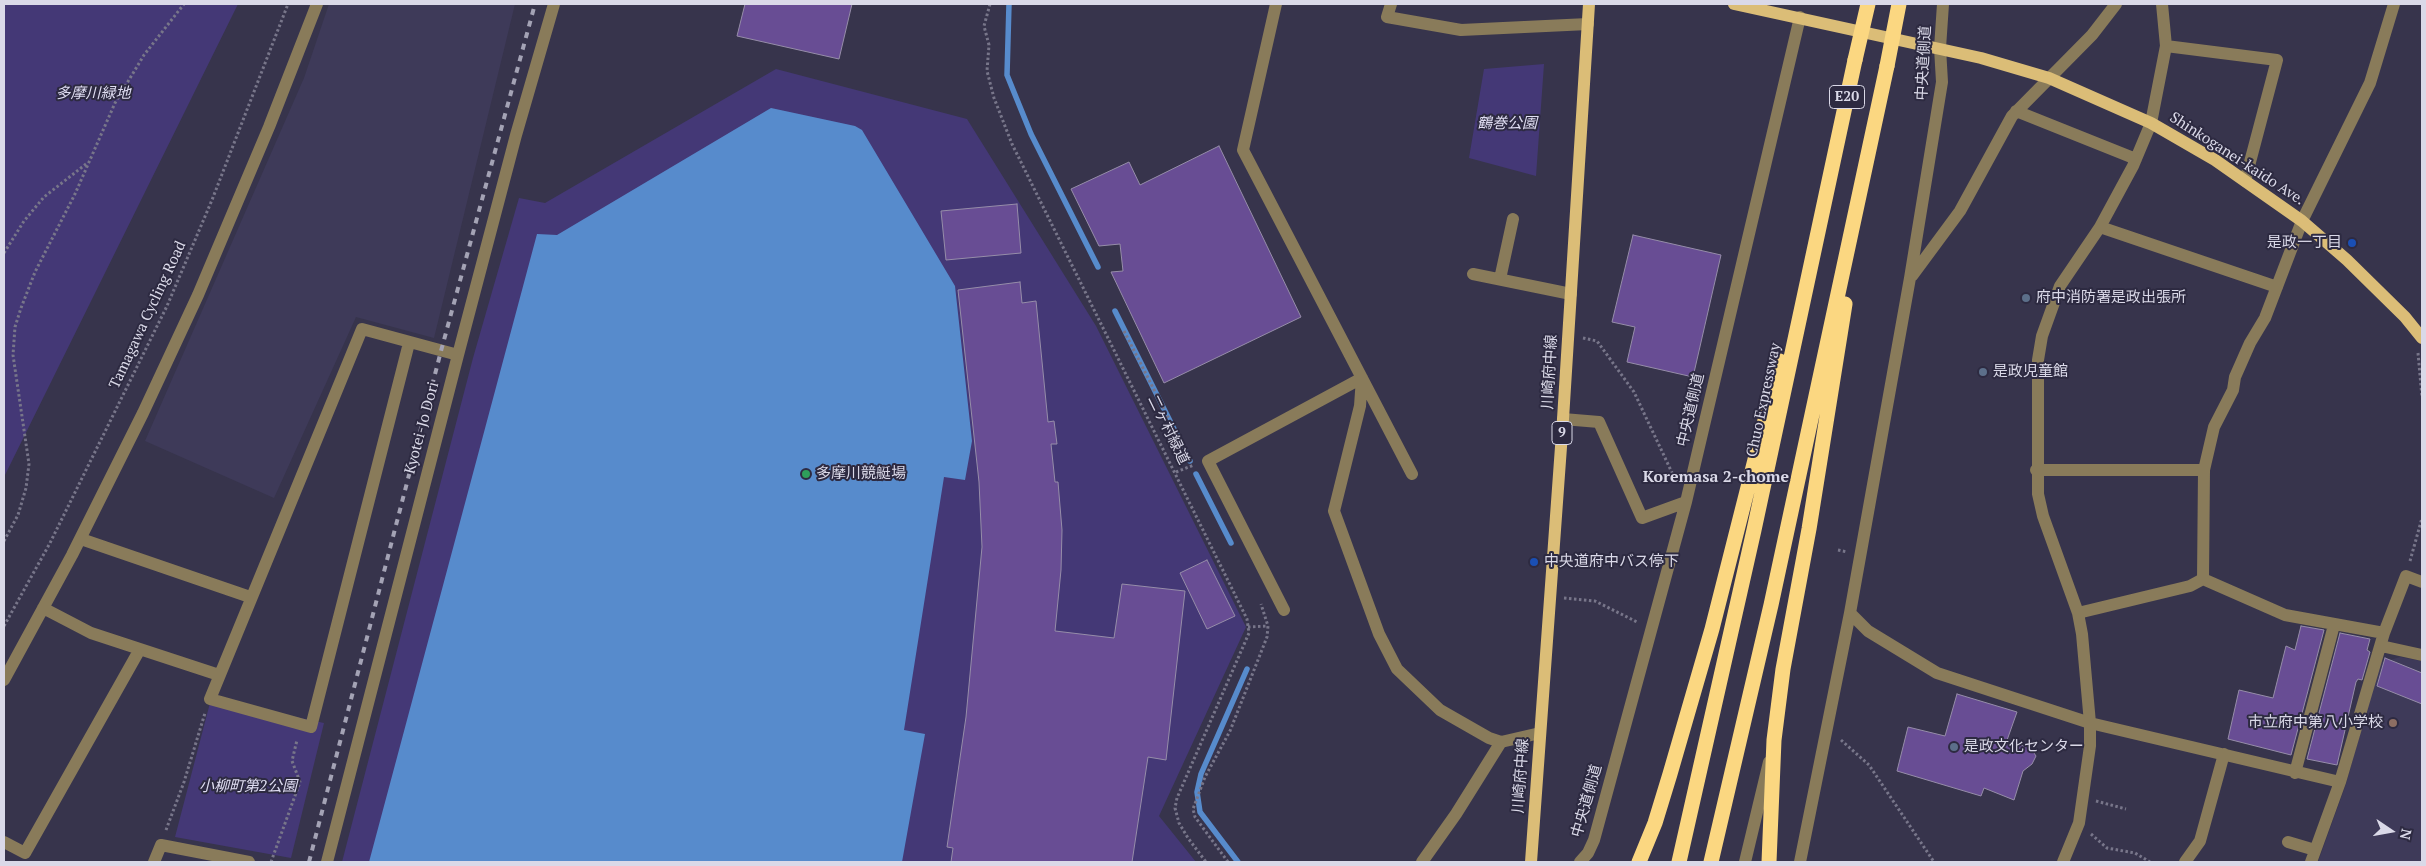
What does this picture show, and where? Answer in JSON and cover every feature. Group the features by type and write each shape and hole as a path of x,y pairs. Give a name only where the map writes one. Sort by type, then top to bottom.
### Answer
{"highway":[{"name":"Chuo Expressway","path":"1679,862 1754,530 1838,134 1868,4"},
{"name":"E20","path":"1711,862 1771,605 1900,4"},
{"path":"1769,862 1774,740 1784,669 1811,519 1873,128"},
{"path":"1638,862 1655,823 1712,629 1838,134"}],"main road":[{"name":"川崎府中線","path":"1531,862 1564,419 1589,4"},
{"name":"Shinkoganei-kaido Ave.","path":"1734,4 1981,58 2049,78 2151,123 2246,181 2302,221 2347,260 2419,334"}],"street":[{"path":"4,680 81,539 198,295 269,127 317,4"},
{"name":"Kyotei-Jo Dori","path":"327,862 516,135 554,4"},
{"path":"1276,4 1243,150 1412,474"},
{"path":"1391,4 1388,17 1461,30 1588,24"},
{"name":"中央道側道","path":"1800,862 1850,613 1910,278 1942,82 1940,48 1943,4"},
{"path":"1910,278 1960,211 2016,111 2092,36 2116,4"},
{"path":"2063,862 2079,822 2084,797 2090,746 2090,723 2085,653 2078,613 2043,516 2038,494 2036,470 2038,360 2042,336 2060,286 2100,227 2136,158 2151,123 2166,46 2162,4"},
{"path":"2203,579 2204,470 2214,427 2233,390 2235,377 2264,318 2302,221 2370,83 2394,4"},
{"name":"中央道側道","path":"1580,862 1588,853 1594,840 1686,502 1800,17"},
{"path":"2166,46 2278,60 2246,181"},
{"path":"2016,111 2136,158"},
{"path":"1500,280 1513,219"},
{"path":"2100,227 2277,287"},
{"path":"1472,274 1571,294"},
{"path":"409,343 311,727 210,699 250,597 362,329 458,355"},
{"path":"1284,610 1208,461 1362,378"},
{"path":"1362,378 1360,406 1334,511 1379,634 1397,669 1440,710 1489,738 1501,742 1540,733"},
{"path":"1564,419 1598,422 1642,518 1686,502"},
{"path":"2036,470 2204,470"},
{"path":"81,539 250,597"},
{"path":"2311,862 2340,782 2384,633 2406,576 2422,582"},
{"path":"2078,613 2190,586 2203,579"},
{"path":"2203,579 2285,616 2384,633"},
{"path":"43,608 90,633 219,675"},
{"path":"1850,613 1868,631 1937,672 2090,723 2224,754 2295,773 2340,782"},
{"path":"2295,773 2334,625"},
{"path":"2380,646 2422,655"},
{"path":"4,842 25,853 140,649"},
{"path":"1745,862 1774,740"},
{"path":"1422,862 1456,814 1501,742"},
{"path":"2185,862 2200,841 2224,754"},
{"path":"1646,862 1655,823"},
{"path":"2288,842 2315,850"},
{"path":"154,862 161,845 249,862"}],"path":[{"path":"4,541 18,515 26,488 29,464 13,355 15,327 35,272 74,194 115,103 144,55 184,4"},
{"name":"Tamagawa Cycling Road","path":"4,626 50,544 167,306 212,200 288,4"},
{"name":"二ヶ村緑道","path":"990,4 984,26 989,45 987,71 994,98 1012,144 1176,472 1247,619 1248,627"},
{"path":"4,252 24,221 44,198 87,162"},
{"path":"1124,331 1198,474"},
{"path":"2419,334 2422,397"},
{"path":"1568,335 1597,341 1634,392 1686,502"},
{"path":"2406,576 2422,518"},
{"path":"1550,597 1595,600 1651,630"},
{"path":"1228,862 1195,817 1193,809 1205,777 1230,731 1267,637 1268,626 1258,598"},
{"path":"1206,862 1179,823 1175,808 1177,798 1249,632 1248,627 1268,626"},
{"path":"161,845 184,782 210,699"},
{"path":"271,862 300,782 292,761 300,724"},
{"path":"1827,728 1868,765 1934,862"},
{"path":"2084,797 2126,809"},
{"path":"2079,822 2107,848 2135,853 2150,862"}],"shaded area":[{"path":"329,4 515,4 434,338 356,317 274,498 145,441 304,78"},
{"name":"市立府中第八小学校","path":"2400,657 2422,661 2422,862 2318,862 2346,784 2380,663"}],"green space":[{"name":"多摩川緑地","path":"4,4 238,4 4,477"},
{"name":"鶴巻公園","path":"1544,64 1536,176 1469,158 1484,69"},
{"name":"多摩川競艇場","path":"776,69 967,119 1096,326 1246,627 1159,816 1196,862 342,862 473,358 519,198 545,203"},
{"name":"小柳町第2公園","path":"211,699 324,723 291,858 175,837"}],"water":[{"name":"多摩川競艇場","path":"771,108 855,126 862,130 955,286 972,441 965,480 944,477 904,730 925,734 902,862 369,862 537,234 557,235"}],"building":[{"path":"745,4 852,4 839,59 737,36"},
{"path":"1219,146 1301,317 1164,383 1111,272 1123,271 1120,244 1099,246 1071,189 1129,162 1140,185"},
{"path":"1017,204 1021,253 946,260 941,211"},
{"path":"1633,235 1721,255 1693,377 1627,362 1635,327 1612,322"},
{"path":"1020,282 1022,303 1036,301 1048,422 1054,421 1057,444 1051,444 1055,482 1058,482 1062,530 1061,570 1055,631 1114,638 1122,584 1185,591 1166,760 1148,757 1132,862 951,862 953,848 947,847 966,717 982,547 979,482 958,290"},
{"path":"1207,560 1235,616 1207,629 1180,573"},
{"path":"2301,626 2324,630 2291,755 2228,739 2239,690 2273,698 2286,646 2295,650"},
{"path":"2340,633 2370,639 2367,650 2370,652 2362,680 2358,679 2356,682 2337,765 2307,759"},
{"path":"2385,658 2422,673 2422,704 2377,686"},
{"name":"是政文化センター","path":"1957,694 2017,712 2006,743 2030,747 2036,756 2032,764 2023,771 2014,800 1984,788 1981,796 1897,771 1908,727 1945,736"}],"waterway":[{"path":"1009,4 1007,75 1031,134 1098,267"},
{"path":"1115,311 1190,461"},
{"path":"1196,474 1231,543"},
{"path":"1238,862 1200,812 1197,792 1201,774 1247,669"}],"railway":[{"path":"309,862 441,351 535,4"}],"place":[{"name":"是政一丁目","path":"2352,243"},
{"name":"府中消防署是政出張所","path":"2026,298"},
{"name":"是政児童館","path":"1983,372"},
{"name":"多摩川競艇場","path":"806,474"},
{"name":"中央道府中バス停下","path":"1534,562"},
{"name":"市立府中第八小学校","path":"2393,723"},
{"name":"是政文化センター","path":"1954,747"}],"district":[{"name":"Koremasa 2-chome","path":"1716,477"}]}
